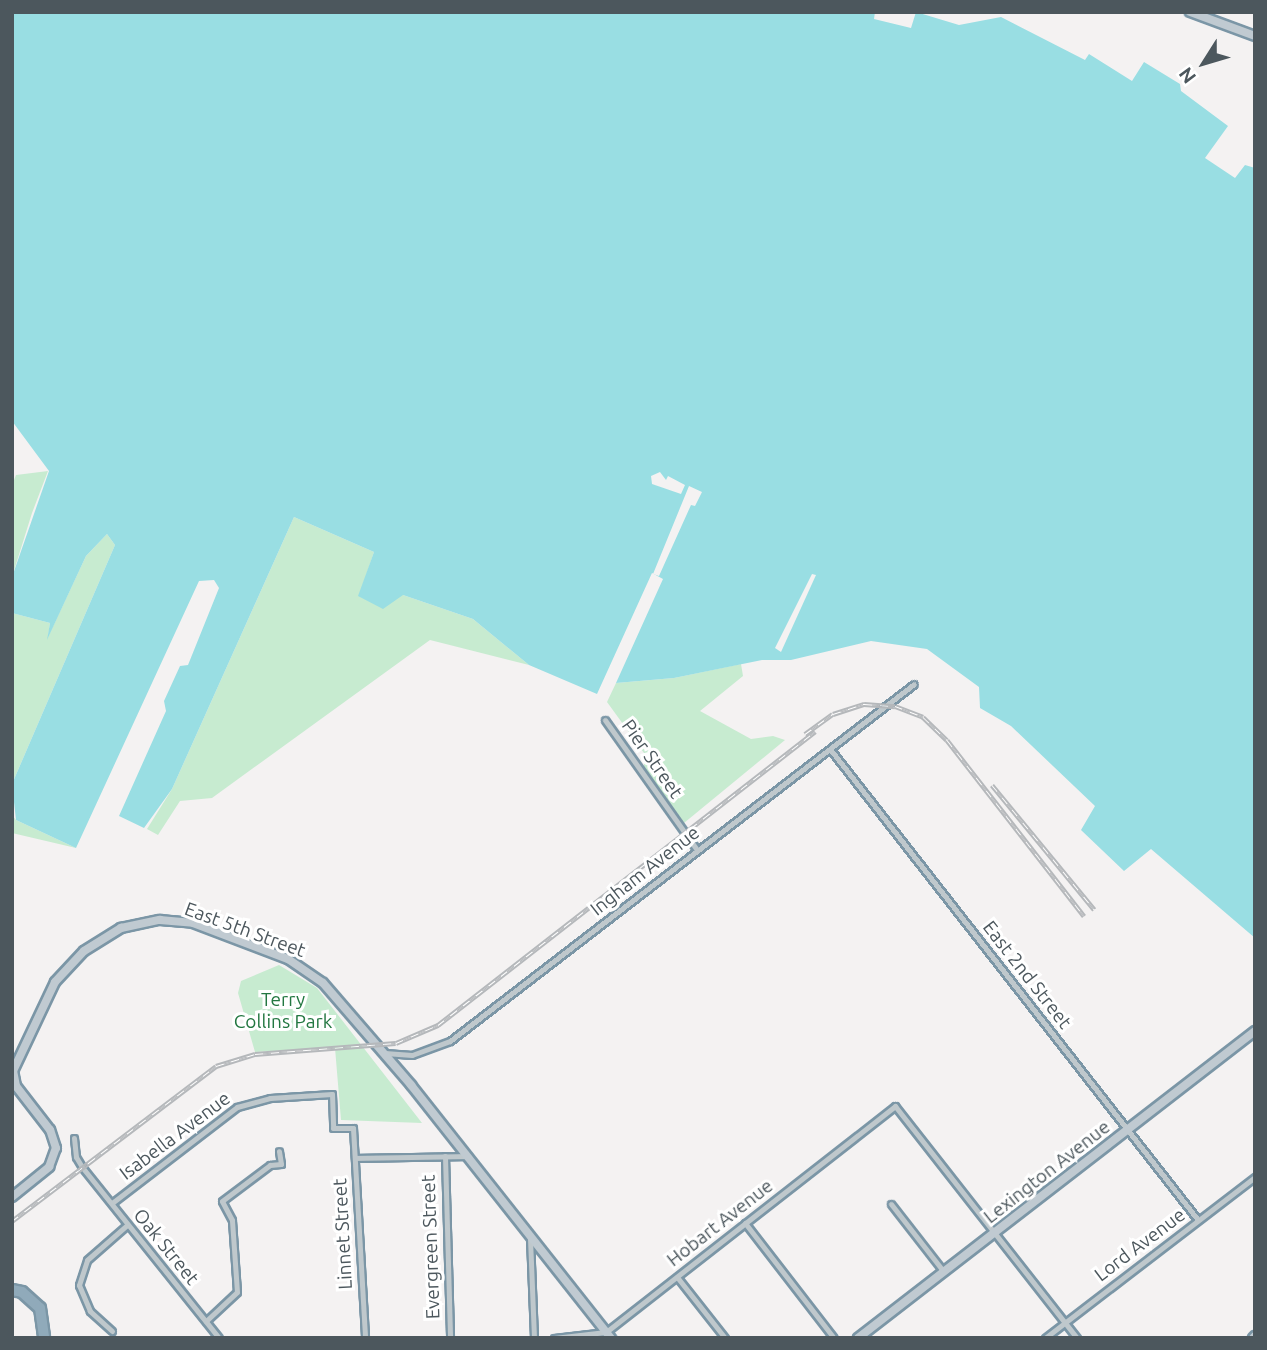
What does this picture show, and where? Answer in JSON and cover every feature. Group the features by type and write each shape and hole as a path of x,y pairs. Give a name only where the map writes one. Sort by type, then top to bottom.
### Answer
{"highway":[{"path":"12,1290 33,1299 40,1308 44,1338"}],"street":[{"path":"1190,12 1255,36"},
{"name":"Ingham Avenue","path":"385,1053 412,1055 450,1041 914,684"},
{"name":"Pier Street","path":"605,720 697,850"},
{"name":"East 2nd Street","path":"830,749 1198,1220"},
{"name":"East 5th Street","path":"12,1197 49,1167 56,1148 50,1130 16,1086 17,1055 43,1001 68,966 121,928 177,920 288,959 323,983 385,1053 609,1335"},
{"name":"Lexington Avenue","path":"858,1338 1255,1031"},
{"name":"Isabella Avenue","path":"112,1203 221,1117 253,1101 332,1094 333,1128 353,1128"},
{"name":"Hobart Avenue","path":"609,1335 677,1277 895,1106 995,1232"},
{"name":"Linnet Street","path":"353,1128 365,1338"},
{"name":"Oak Street","path":"74,1139 76,1157 127,1225 219,1338"},
{"path":"206,1321 237,1292 229,1213 222,1201 270,1165 281,1164 279,1150"},
{"name":"Evergreen Street","path":"445,1156 450,1338"},
{"path":"355,1158 468,1156"},
{"name":"Lord Avenue","path":"1045,1338 1255,1177"},
{"path":"891,1203 944,1272"},
{"path":"745,1223 834,1338"},
{"path":"112,1331 90,1311 79,1285 87,1260 127,1225"},
{"path":"995,1232 1077,1338"},
{"path":"530,1235 534,1338"},
{"path":"677,1277 725,1338"},
{"path":"554,1338 609,1335"}],"green space":[{"path":"48,471 12,577 12,485 16,475"},
{"path":"294,517 374,552 359,596 403,595 473,619 529,665 430,640 212,798 180,801 158,835 147,829 172,789"},
{"path":"107,534 115,545 12,784 12,613 50,623 48,637 86,556"},
{"path":"741,664 743,676 700,711 751,739 773,736 785,740 684,823 644,767 644,753 607,702 616,683 674,678"},
{"path":"12,815 16,820 76,848 12,833"},
{"name":"Terry Collins Park","path":"279,965 317,988 422,1123 341,1120 335,1048 255,1052 238,993 241,981"}],"water":[{"path":"12,12 875,12 874,19 911,28 916,12 959,25 1001,17 1085,60 1089,54 1132,81 1144,62 1180,84 1181,91 1228,126 1205,158 1235,178 1245,165 1255,168 1255,938 1151,849 1124,871 1081,830 1095,806 1011,726 980,708 979,687 927,649 871,641 791,660 762,660 674,678 616,683 663,579 652,573 597,694 529,665 473,619 403,595 383,609 358,596 374,552 294,517 172,789 144,828 119,816 166,711 164,701 180,666 188,665 219,588 214,580 199,581 76,848 16,820 12,784 115,545 107,534 86,556 47,640 50,623 12,613 12,577 49,471 12,421"}],"pier":[{"path":"660,472 666,480 668,476 685,485 681,494 652,484 651,476"},
{"path":"689,486 702,492 695,506 691,505 659,576 653,574"},
{"path":"812,574 816,575 781,652 775,648"}],"railway":[{"path":"805,734 833,714 864,704 895,706 923,717 947,740 1084,916"},
{"path":"12,1221 216,1066 255,1054 396,1043 438,1025 815,731"},
{"path":"992,785 1094,909"}]}
